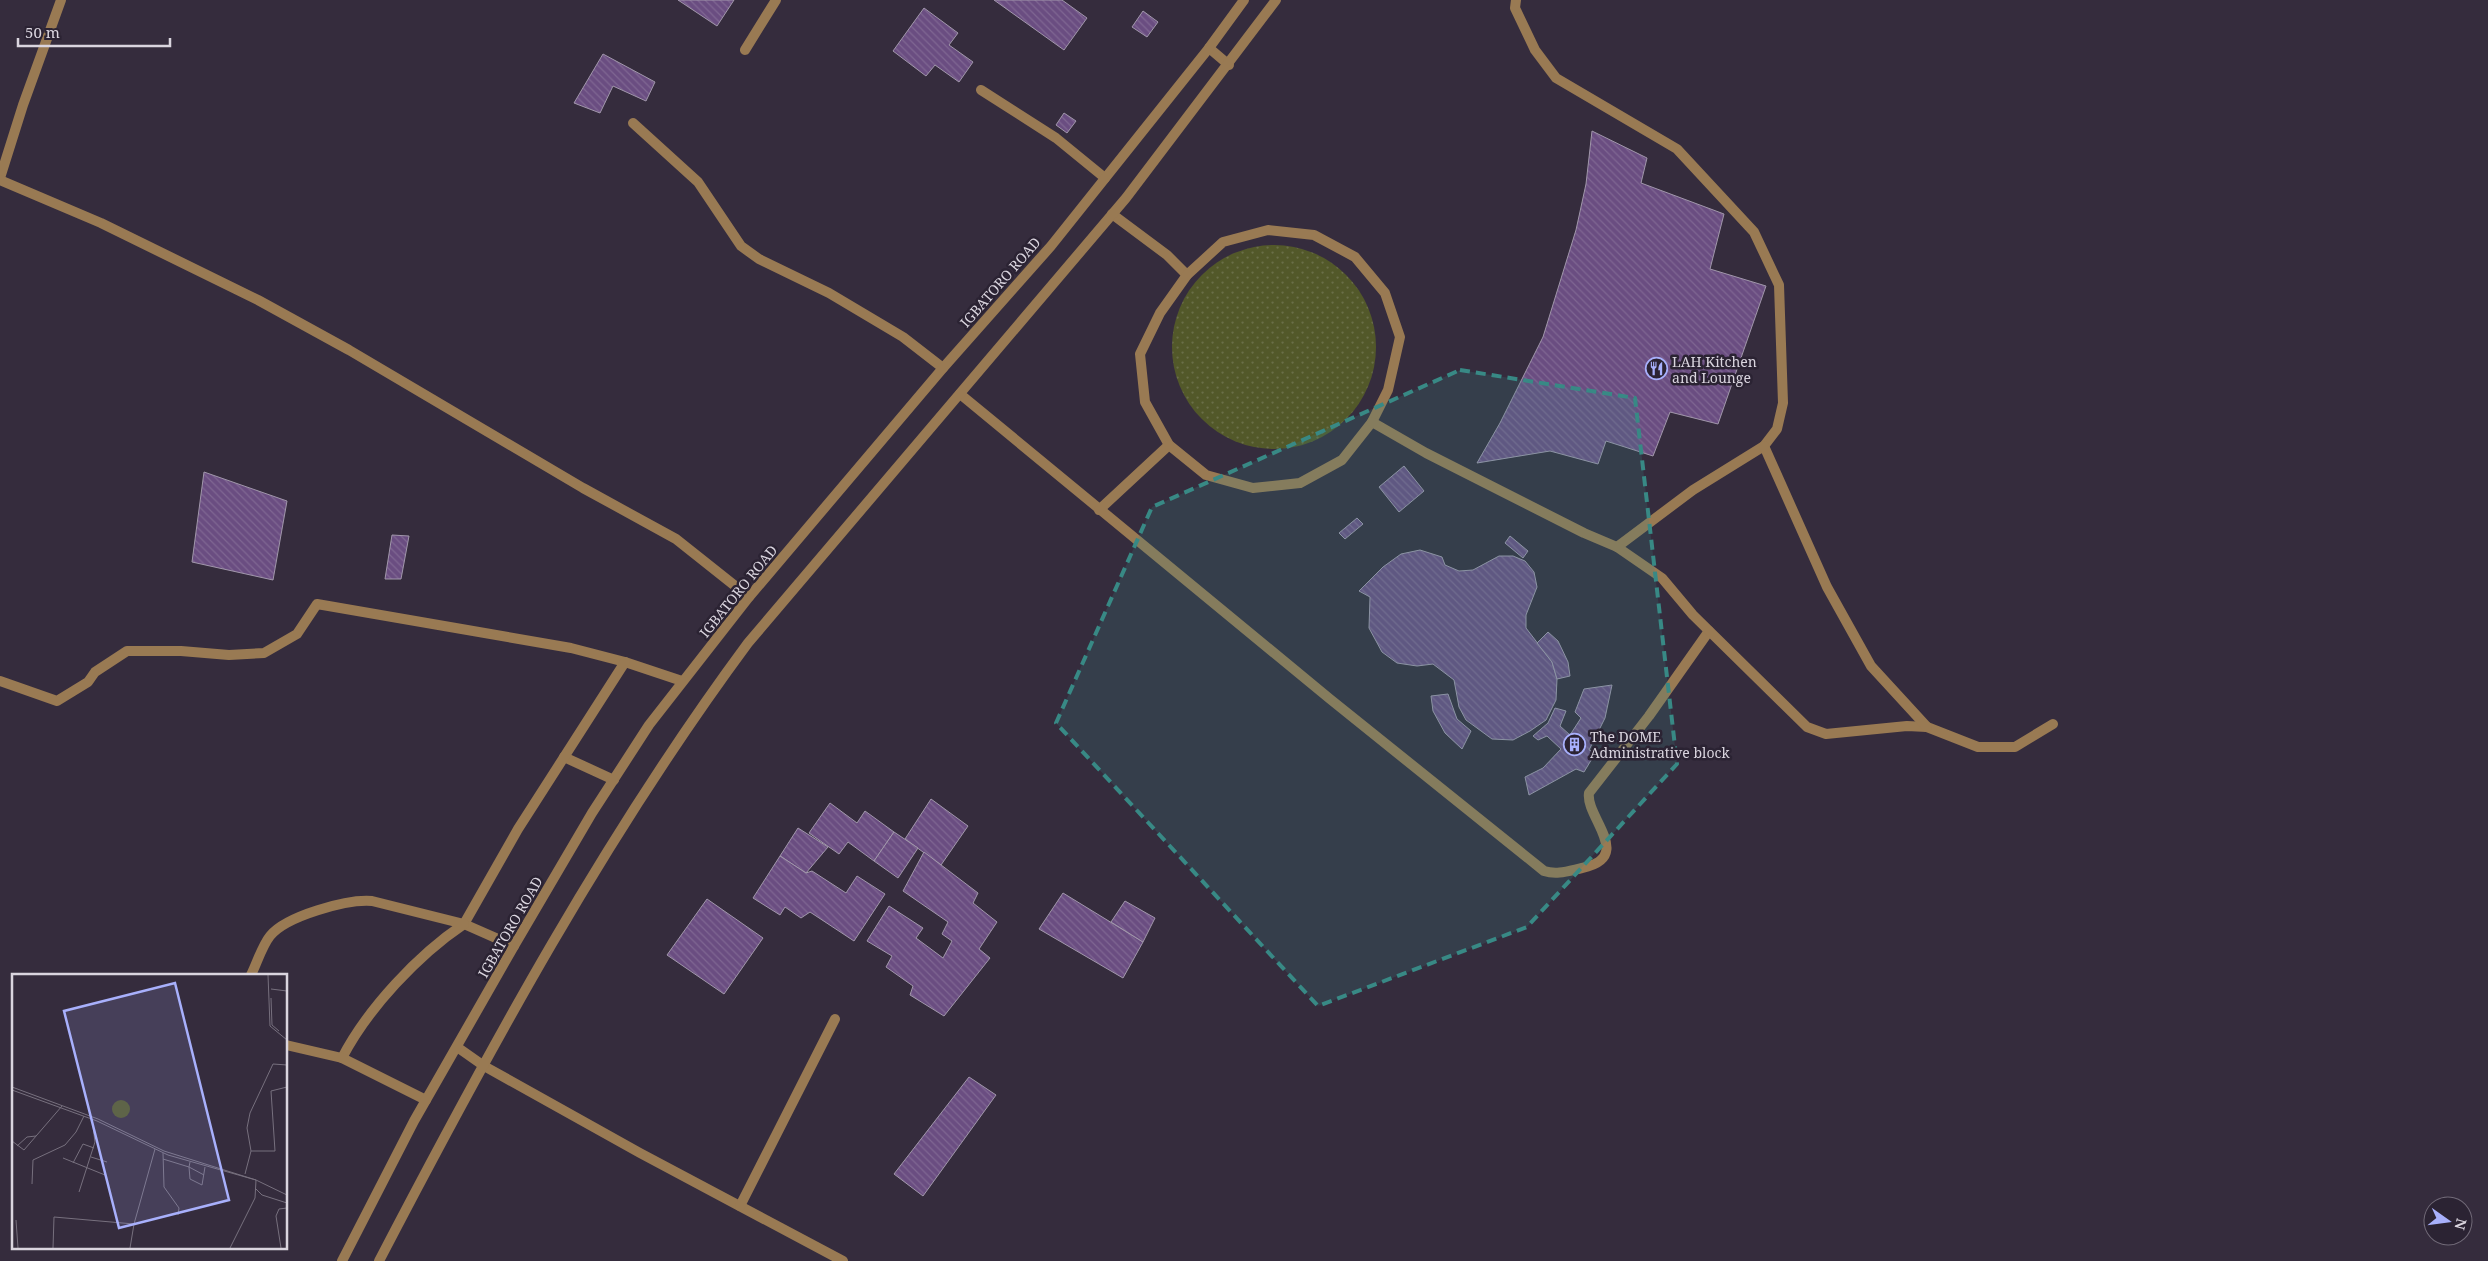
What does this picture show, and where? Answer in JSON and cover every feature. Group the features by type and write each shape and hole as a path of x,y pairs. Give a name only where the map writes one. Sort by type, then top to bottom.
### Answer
{"street":[{"path":"61,0 23,105 0,179 101,224 258,300 332,341 583,488 676,538 749,597"},
{"path":"745,50 776,0"},
{"path":"379,1261 484,1066 586,885 648,785 710,693 748,643 1112,214 1229,64 1276,0"},
{"path":"1516,0 1515,8 1535,50 1556,78 1677,149 1754,232 1779,285 1782,403 1778,429 1764,446 1693,490 1617,547"},
{"name":"IGBATORO ROAD","path":"342,1261 426,1100 514,946 614,780 650,725 682,681 749,597 942,368 1050,246 1209,48 1242,1"},
{"path":"1209,48 1229,64"},
{"path":"981,90 1056,138 1105,178"},
{"path":"634,123 698,182 741,246 759,258 828,293 903,337 942,368"},
{"path":"1112,214 1167,255 1187,275"},
{"path":"1268,230 1314,235 1355,257 1385,293 1400,337 1388,390 1372,422 1342,460 1300,483 1252,488 1206,475 1169,445 1145,402 1140,354 1160,313 1187,275 1223,242 1268,230"},
{"path":"960,394 1098,510 1544,871 1555,874 1594,866 1602,858 1606,845 1601,825 1589,804 1589,793 1649,716 1709,631"},
{"path":"1372,422 1426,454 1584,533 1617,547 1662,578 1709,631 1808,727 1826,734 1907,726 1927,727 1978,747 2015,747 2053,724"},
{"path":"1098,510 1169,445"},
{"path":"1764,446 1827,587 1871,666 1927,727"},
{"path":"0,681 58,702 88,682 95,672 127,651 181,651 230,655 264,653 297,634 317,604 571,648 626,662 682,681"},
{"path":"342,1058 350,1042 404,974 438,942 464,924 518,829 626,662"},
{"path":"564,757 614,780"},
{"path":"251,974 270,936 279,928 331,904 358,900 372,901 464,924 514,946"},
{"path":"740,1206 836,1019"},
{"path":"288,1045 342,1058 426,1100"},
{"path":"457,1047 484,1066 843,1261"}],"highlighted area":[{"path":"1460,370 1635,398 1677,764 1527,927 1318,1006 1056,723 1152,507"}],"green space":[{"path":"1264,245 1284,245 1304,249 1322,257 1339,268 1353,282 1364,299 1372,317 1376,347 1372,377 1364,395 1353,412 1339,426 1322,437 1304,445 1284,449 1264,449 1244,445 1226,437 1209,426 1195,412 1184,395 1176,377 1172,357 1172,337 1176,317 1184,299 1195,282 1209,268 1226,257 1244,249"}],"building":[{"path":"678,0 734,0 717,26"},
{"path":"994,0 1062,0 1087,18 1064,50"},
{"path":"924,8 958,33 949,45 973,62 959,82 935,65 926,76 893,51"},
{"path":"1143,11 1158,22 1147,37 1132,27"},
{"path":"603,54 655,82 646,101 613,86 600,113 574,103"},
{"path":"1064,113 1076,121 1067,133 1056,125"},
{"path":"1592,131 1647,158 1641,183 1724,214 1710,269 1766,286 1718,424 1670,412 1653,456 1606,441 1598,464 1550,451 1477,463 1500,423 1543,337 1576,230 1586,184"},
{"path":"1404,466 1424,491 1399,512 1379,487"},
{"path":"204,472 287,501 273,580 192,562"},
{"path":"1357,518 1363,524 1345,539 1339,533"},
{"path":"392,535 409,536 401,579 385,579"},
{"path":"1510,536 1528,551 1523,558 1505,543"},
{"path":"1420,550 1442,557 1445,565 1459,571 1473,570 1499,556 1513,556 1525,561 1534,572 1537,587 1526,615 1526,628 1552,662 1557,679 1556,700 1546,720 1530,731 1513,740 1492,739 1466,720 1459,707 1454,680 1433,664 1417,666 1397,663 1382,652 1369,628 1370,597 1359,591 1383,567 1401,554"},
{"path":"1548,632 1558,641 1568,662 1570,676 1557,679 1552,662 1537,643"},
{"name":"The DOME Administrative block","path":"1612,685 1605,718 1589,750 1596,752 1584,772 1576,769 1529,795 1525,777 1543,768 1561,749 1547,736 1538,740 1533,736 1548,723 1555,708 1566,711 1560,726 1570,735 1581,718 1575,712 1584,689"},
{"path":"1448,694 1457,719 1471,731 1462,749 1445,733 1433,711 1431,696"},
{"path":"931,799 968,826 941,865 905,839"},
{"path":"830,803 857,823 865,811 894,832 874,861 848,842 839,854 809,833"},
{"path":"798,828 828,847 806,873 780,856"},
{"path":"894,832 918,848 898,878 874,861"},
{"path":"924,852 978,893 973,903 997,922 979,949 990,958 944,1016 910,995 913,986 886,967 892,956 867,941 889,906 923,928 916,938 943,958 952,941 942,934 948,922 903,891"},
{"path":"780,856 806,873 812,871 846,893 857,876 885,894 854,941 810,912 801,918 785,907 780,915 753,898"},
{"path":"1063,893 1143,942 1123,978 1039,929"},
{"path":"707,899 763,938 724,994 667,955"},
{"path":"1125,901 1155,918 1143,942 1111,922"},
{"path":"969,1077 996,1095 923,1196 894,1174"}],"place":[{"name":"LAH Kitchen and Lounge","path":"1656,369"},
{"name":"The DOME Administrative block","path":"1574,744"}]}
